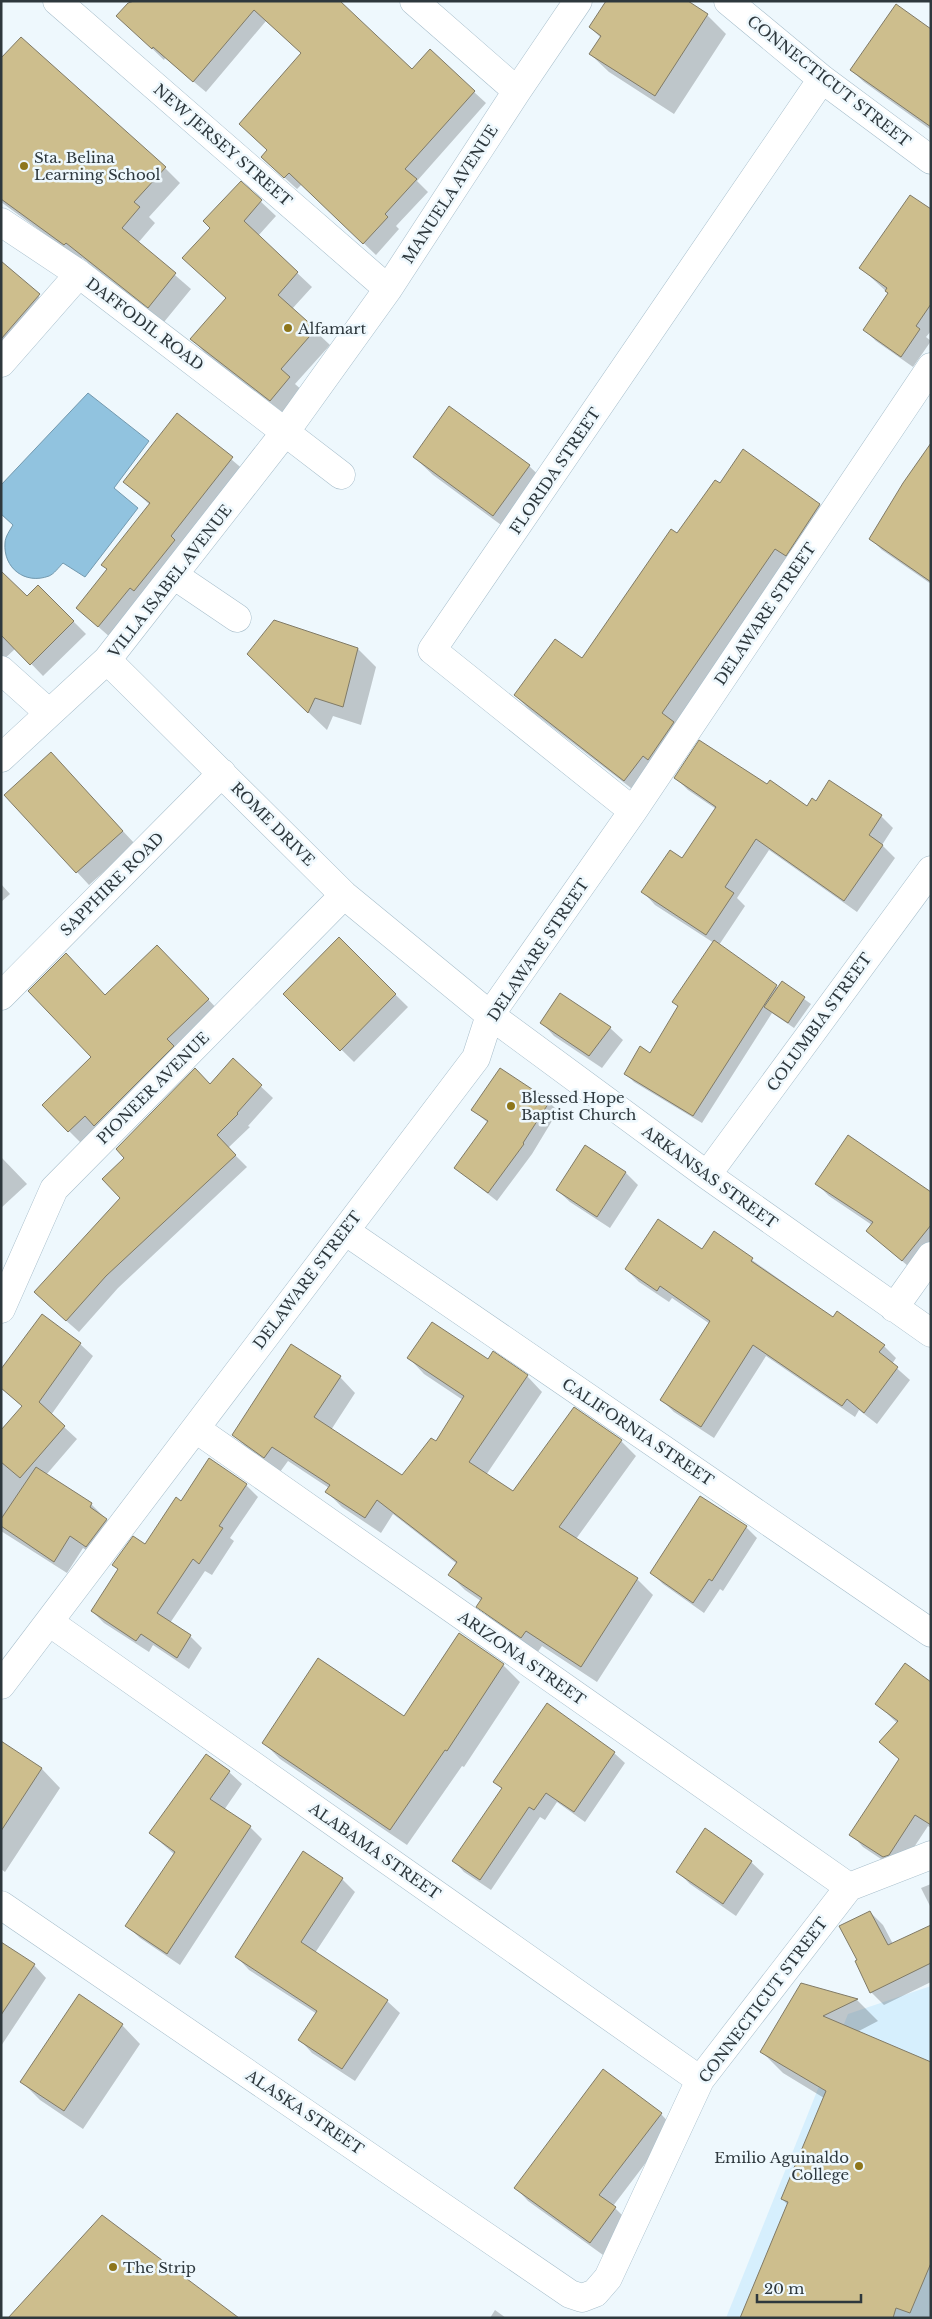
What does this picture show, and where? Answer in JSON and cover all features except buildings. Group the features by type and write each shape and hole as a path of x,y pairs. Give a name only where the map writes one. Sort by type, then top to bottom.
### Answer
{"street":[{"name":"NEW JERSEY STREET","path":"58,1 388,289"},
{"path":"414,1 517,91"},
{"name":"MANUELA AVENUE","path":"319,386 388,289 578,1"},
{"name":"CONNECTICUT STREET","path":"728,1 822,79 931,160"},
{"name":"FLORIDA STREET","path":"633,811 432,650 822,79"},
{"name":"DAFFODIL ROAD","path":"1,222 79,274 341,474"},
{"path":"1,363 79,274"},
{"name":"DELAWARE STREET","path":"1,1685 476,1058 490,1015 633,811 931,367"},
{"name":"VILLA ISABEL AVENUE","path":"1,758 108,660 175,576 319,386"},
{"path":"175,576 237,618"},
{"name":"ROME DRIVE","path":"108,660 344,895 446,979"},
{"path":"1,670 49,713"},
{"name":"SAPPHIRE ROAD","path":"1,996 222,773"},
{"name":"COLUMBIA STREET","path":"707,1175 931,870"},
{"name":"PIONEER AVENUE","path":"1,1309 54,1189 344,895"},
{"name":"ARKANSAS STREET","path":"446,979 490,1015 707,1175 931,1333"},
{"name":"CALIFORNIA STREET","path":"345,1231 931,1632"},
{"path":"894,1308 931,1256"},
{"name":"ARIZONA STREET","path":"196,1429 849,1886"},
{"name":"ALABAMA STREET","path":"49,1622 700,2080"},
{"path":"849,1886 931,1855"},
{"name":"CONNECTICUT STREET","path":"608,2278 700,2080 849,1886"},
{"name":"ALASKA STREET","path":"1,1905 570,2294 582,2298 595,2293 608,2278"}],"shaded area":[{"name":"Emilio Aguinaldo College","path":"931,1986 931,2318 726,2318 848,2014"}],"water":[{"path":"88,393 149,441 114,488 138,508 85,577 63,563 49,576 32,578 24,576 12,567 5,552 6,538 13,525 1,514 1,485"}],"place":[{"name":"Sta. Belina Learning School","path":"24,166"},
{"name":"Alfamart","path":"288,328"},
{"name":"Blessed Hope Baptist Church","path":"511,1106"},
{"name":"Emilio Aguinaldo College","path":"859,2166"},
{"name":"The Strip","path":"113,2267"}]}
